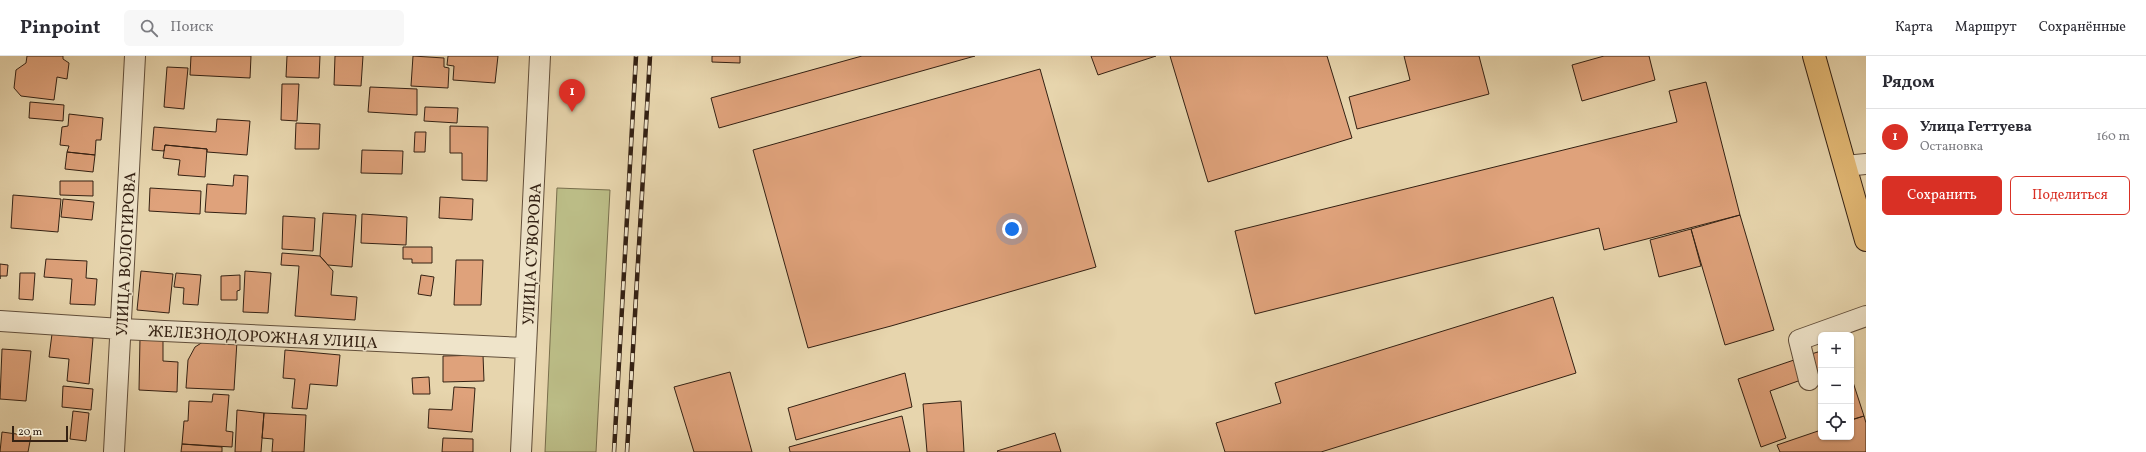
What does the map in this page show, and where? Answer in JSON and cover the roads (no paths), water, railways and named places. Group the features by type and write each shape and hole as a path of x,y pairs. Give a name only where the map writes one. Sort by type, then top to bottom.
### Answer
{"main road":[{"path":"1814,56 1856,165 1866,240"}],"street":[{"name":"УЛИЦА ВОЛОГИРОВА","path":"114,452 135,56"},
{"name":"УЛИЦА СУВОРОВА","path":"521,452 540,56"},
{"path":"1809,380 1799,340 1866,316"},
{"name":"ЖЕЛЕЗНОДОРОЖНАЯ УЛИЦА","path":"0,321 121,330 526,348"}],"railway":[{"path":"614,452 636,56"},
{"path":"627,452 650,56"}],"place":[{"name":"Улица Геттуева","path":"572,112"}]}
